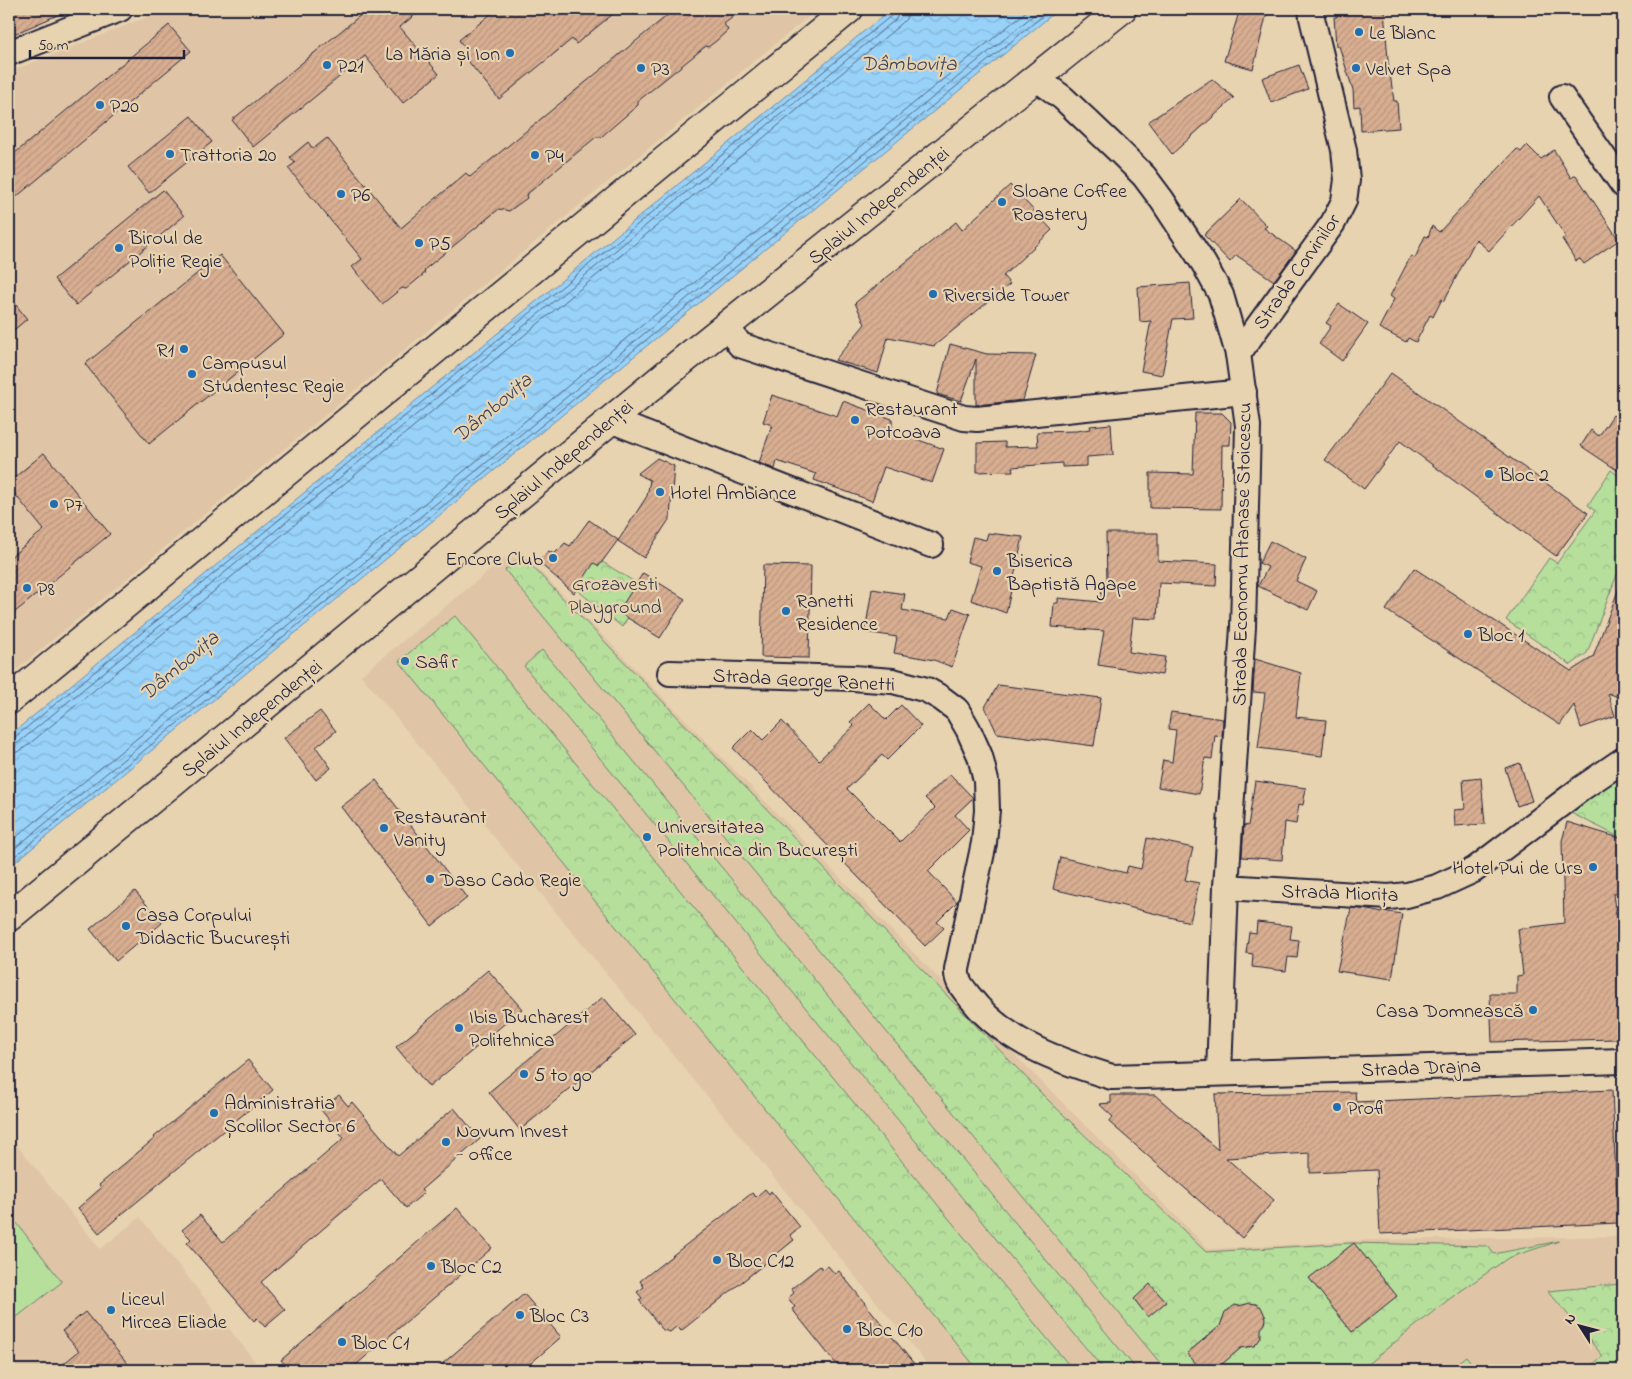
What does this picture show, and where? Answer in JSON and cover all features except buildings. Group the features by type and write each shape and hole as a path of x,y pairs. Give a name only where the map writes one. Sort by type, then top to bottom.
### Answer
{"main road":[{"path":"9,700 849,9"},
{"name":"Splaiul Independenței","path":"9,917 726,325 1122,9"}],"street":[{"path":"9,53 120,9"},
{"name":"Strada Corvinilor","path":"1238,354 1333,223 1344,201 1348,180 1344,150 1311,9"},
{"name":"Strada Economu Atanase Stoicescu","path":"1036,78 1062,98 1122,154 1144,176 1162,200 1204,264 1221,295 1238,354 1248,426 1243,627 1226,887 1219,1074"},
{"path":"1562,97 1623,185"},
{"path":"726,325 740,345 964,418 984,419 1244,392"},
{"path":"610,420 931,545"},
{"name":"Strada George Ranetti","path":"670,673 853,678 893,681 927,690 941,698 957,710 968,729 980,756 986,781 984,843 957,969 956,977 958,983 980,1010 1008,1033 1070,1064 1112,1077 1219,1074"},
{"name":"Strada Miorița","path":"1226,887 1389,897 1407,895 1437,887 1474,870 1582,788 1619,765"},
{"name":"Strada Drajna","path":"1219,1074 1623,1061"}],"shaded area":[{"name":"Campusul Studențesc Regie","path":"167,9 818,9 9,676 9,72"},
{"name":"Universitatea Politehnica din București","path":"517,548 959,999 1209,1249 1368,1240 1623,1236 1623,1370 932,1370 361,675"},
{"name":"Liceul Mircea Eliade","path":"9,1135 100,1249 140,1217 262,1370 9,1370"}],"green space":[{"path":"1611,470 1623,479 1623,559 1587,653 1571,665 1506,620 1549,558 1557,563 1595,511 1588,505"},
{"path":"522,556 1044,1096 1206,1252 1351,1243 1488,1246 1494,1254 1559,1241 1508,1258 1448,1300 1360,1370 1166,1370 505,570"},
{"name":"Grozavesti Playground","path":"596,558 646,589 622,627 576,589"},
{"path":"455,616 1073,1370 978,1370 399,661"},
{"path":"542,650 1137,1370 1104,1370 524,666"},
{"path":"1623,771 1623,839 1565,810"},
{"path":"9,1213 62,1282 9,1323"},
{"path":"1619,1269 1623,1269 1623,1366 1618,1370 1586,1370 1603,1356 1548,1291 1620,1284"},
{"path":"1466,1356 1477,1370 1448,1370"}],"water":[{"name":"Dâmbovița","path":"891,9 1059,9 9,867 9,736"}],"place":[{"name":"Le Blanc","path":"1359,32"},
{"name":"La Măria și Ion","path":"510,53"},
{"name":"P21","path":"327,65"},
{"name":"P3","path":"641,68"},
{"name":"Velvet Spa","path":"1356,68"},
{"name":"P20","path":"100,105"},
{"name":"Trattoria 20","path":"170,154"},
{"name":"P4","path":"535,155"},
{"name":"P6","path":"341,194"},
{"name":"Sloane Coffee Roastery","path":"1002,202"},
{"name":"P5","path":"419,243"},
{"name":"Biroul de Poliție Regie","path":"119,248"},
{"name":"Riverside Tower","path":"933,294"},
{"name":"R1","path":"184,349"},
{"name":"Campusul Studențesc Regie","path":"192,374"},
{"name":"Restaurant Potcoava","path":"855,420"},
{"name":"Bloc 2","path":"1489,474"},
{"name":"Hotel Ambiance","path":"660,492"},
{"name":"P7","path":"54,504"},
{"name":"Encore Club","path":"553,558"},
{"name":"Biserica Baptistă Agape","path":"997,571"},
{"name":"P8","path":"27,588"},
{"name":"Ranetti Residence","path":"786,611"},
{"name":"Bloc 1","path":"1468,634"},
{"name":"Safir","path":"405,661"},
{"name":"Restaurant Vanity","path":"384,828"},
{"name":"Universitatea Politehnica din București","path":"647,837"},
{"name":"Hotel Pui de Urs","path":"1593,867"},
{"name":"Daso Cado Regie","path":"430,879"},
{"name":"Casa Corpului Didactic București","path":"126,926"},
{"name":"Casa Domnească","path":"1533,1010"},
{"name":"Ibis Bucharest Politehnica","path":"459,1028"},
{"name":"5 to go","path":"524,1074"},
{"name":"Profi","path":"1337,1107"},
{"name":"Administratia Școlilor Sector 6","path":"214,1113"},
{"name":"Novum Invest - office","path":"446,1142"},
{"name":"Bloc C12","path":"717,1260"},
{"name":"Bloc C2","path":"431,1266"},
{"name":"Liceul Mircea Eliade","path":"111,1310"},
{"name":"Bloc C3","path":"520,1315"},
{"name":"Bloc C10","path":"847,1329"},
{"name":"Bloc C1","path":"342,1342"}]}
